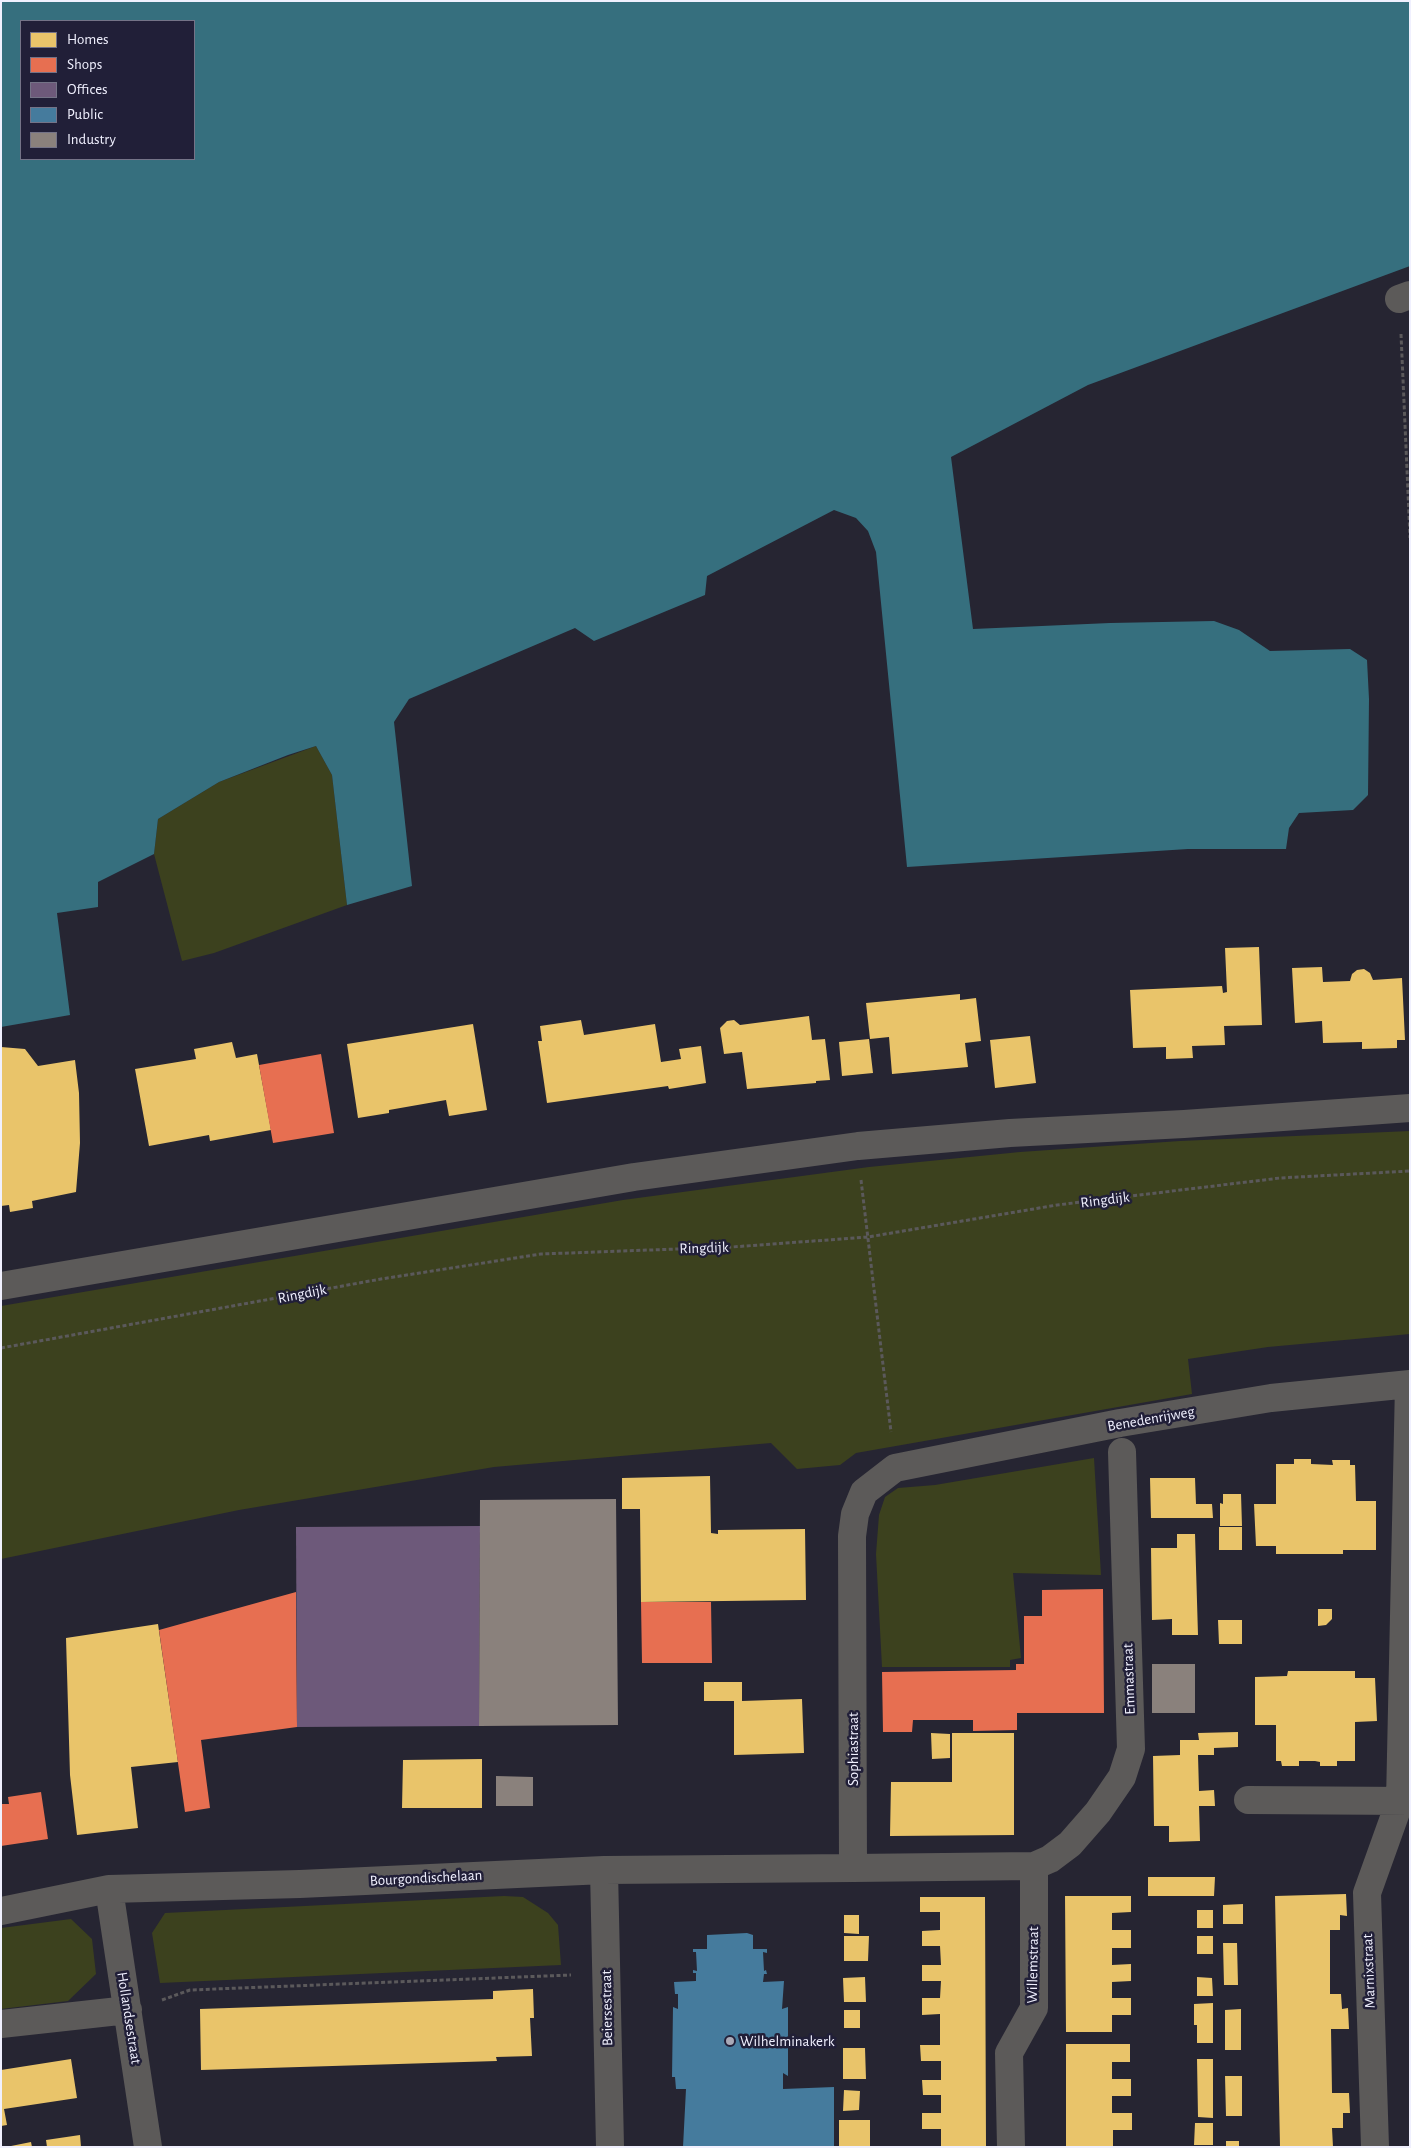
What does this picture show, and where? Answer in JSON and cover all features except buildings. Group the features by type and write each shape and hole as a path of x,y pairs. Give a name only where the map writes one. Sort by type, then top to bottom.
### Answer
{"street":[{"path":"1,1286 634,1177 858,1146 1010,1133 1184,1124 1410,1108"},
{"name":"Benedenrijweg","path":"895,1468 1120,1424 1261,1400 1410,1384"},
{"name":"Marnixstraat","path":"1375,2147 1367,1893 1405,1801 1410,1384"},
{"name":"Emmastraat","path":"1034,1866 1050,1859 1070,1844 1098,1812 1122,1776 1131,1749 1122,1452"},
{"name":"Sophiastraat","path":"854,1868 853,1529 855,1514 864,1492 895,1468"},
{"path":"1248,1800 1405,1801"},
{"path":"854,1868 1034,1866"},
{"name":"Willemstraat","path":"1011,2147 1009,2053 1034,2008 1034,1866"},
{"name":"Bourgondischelaan","path":"1,1912 109,1888 310,1883 604,1870 854,1868"},
{"name":"Beiersestraat","path":"604,1870 610,2147"},
{"name":"Hollandsestraat","path":"109,1888 148,2147"},
{"path":"1,2024 128,2010"}],"path":[{"path":"1404,297 1410,538"},
{"name":"Ringdijk","path":"1,1348 381,1279 541,1254 732,1247 868,1237 1057,1206 1280,1178 1410,1171"},
{"path":"862,1191 895,1468"},
{"path":"128,2010 190,1990 606,1974"}],"green space":[{"path":"316,746 332,775 347,905 214,953 182,961 154,854 158,819 219,782"},
{"path":"1410,1131 1410,1334 1268,1347 1188,1359 1192,1394 856,1453 840,1465 797,1469 771,1443 494,1467 239,1510 1,1559 1,1306 623,1200 869,1167 1020,1152 1180,1141"},
{"path":"1094,1458 1101,1575 1013,1573 1021,1658 1010,1660 1010,1667 882,1667 876,1554 879,1515 885,1497 898,1488 935,1485"},
{"path":"504,1896 523,1897 548,1913 558,1925 561,1965 160,1983 152,1933 165,1913"},
{"path":"71,1919 92,1939 96,1974 68,2001 1,2009 1,1928"}],"water":[{"path":"1,1 1410,1 1410,266 1088,385 951,457 973,629 1214,621 1239,630 1270,651 1350,649 1367,660 1369,699 1368,795 1353,810 1299,813 1289,828 1286,849 1188,849 907,867 876,552 868,531 856,518 834,510 707,576 705,595 594,641 575,628 409,699 394,722 412,886 347,905 332,775 316,746 219,782 158,819 154,854 98,882 98,907 57,913 70,1015 1,1027"}],"place":[{"name":"Wilhelminakerk","path":"730,2041"}]}
